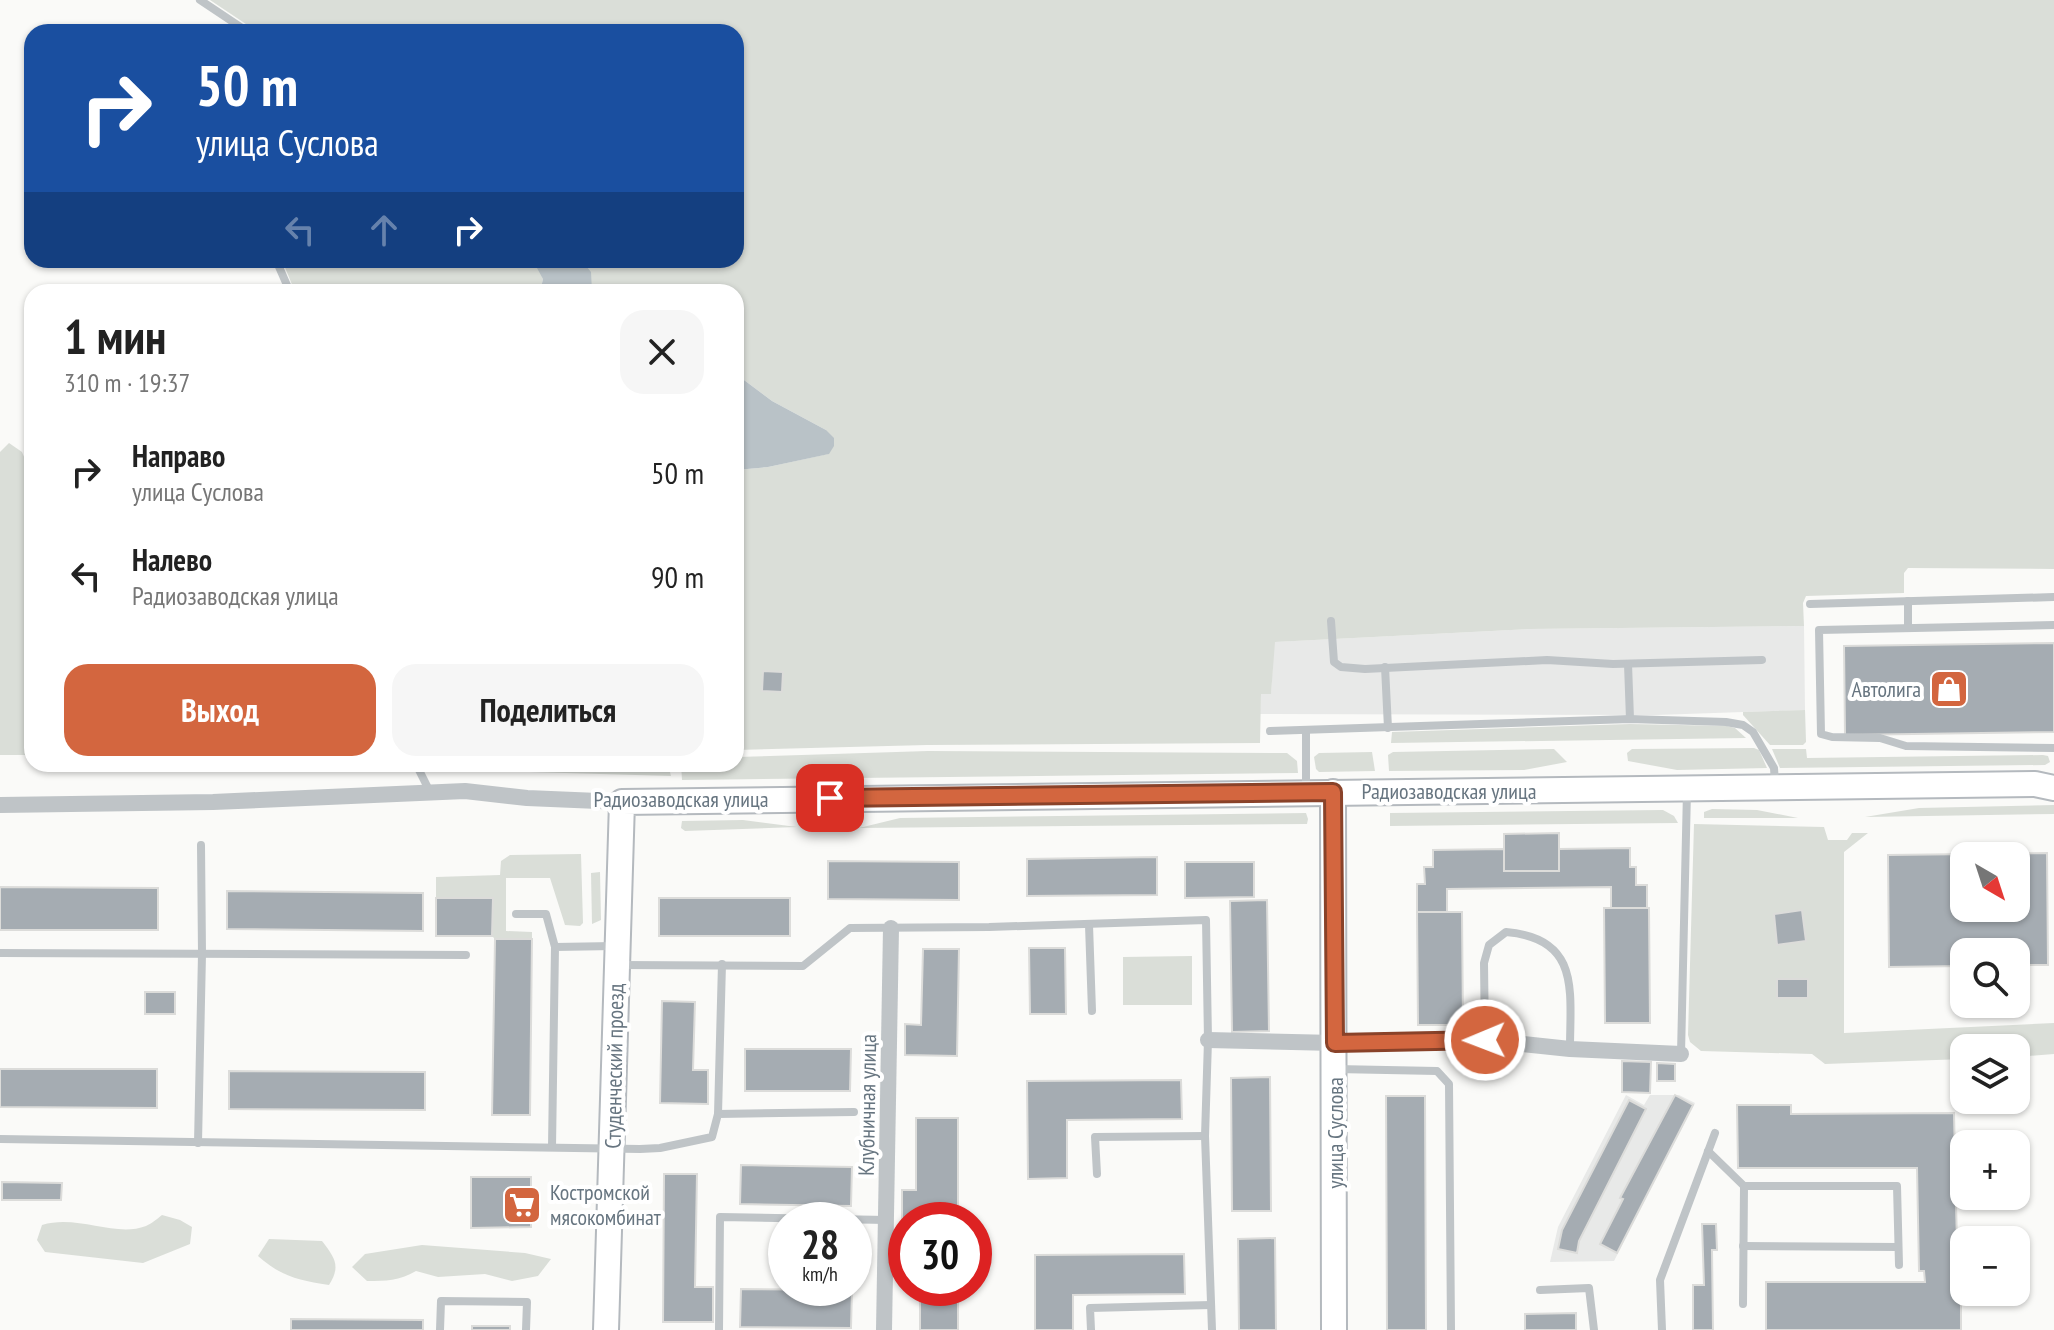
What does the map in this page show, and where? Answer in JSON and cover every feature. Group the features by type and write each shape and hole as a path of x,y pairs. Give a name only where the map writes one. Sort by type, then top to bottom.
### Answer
{"street":[{"name":"Радиозаводская улица","path":"0,805 213,802 465,791 527,798 622,802 2048,783"},
{"name":"улица Суслова","path":"1333,792 1334,1330"},
{"name":"Студенческий проезд","path":"606,1330 622,802"},
{"name":"Клубничная улица","path":"888,1202 891,928"},
{"path":"1208,1040 1335,1043 1485,1040 1570,1049 1681,1054"},
{"name":"Клубничная улица","path":"884,1330 888,1220"}],"lane":[{"path":"200,0 236,24"},
{"path":"1810,604 2054,597"},
{"path":"1908,601 1908,628"},
{"path":"1331,621 1334,662 1341,667 1365,669 1547,660 1628,664 1762,660"},
{"path":"2054,625 1819,630 1821,734 1880,738 1906,746 2054,748"},
{"path":"1628,664 1630,719"},
{"path":"1385,667 1388,728"},
{"path":"1270,731 1630,719 1726,722 1743,725 1753,732 1774,768 1775,788"},
{"path":"1306,730 1306,792"},
{"path":"420,772 431,793"},
{"path":"1681,1054 1687,790"},
{"path":"198,1143 201,845"},
{"path":"516,914 546,914 555,947 552,1147"},
{"path":"555,947 722,964 803,966 850,928 1206,920 1208,1040 1205,1136 1212,1330"},
{"path":"1089,925 1092,1011"},
{"path":"1485,1040 1484,963 1489,945 1506,932 1523,933 1546,943 1560,955 1569,976 1570,1049"},
{"path":"0,953 466,955"},
{"path":"0,1139 612,1149 660,1148 712,1137 718,1114 722,964"},
{"path":"1335,1069 1437,1071 1449,1084 1451,1330"},
{"path":"718,1114 854,1112"},
{"path":"1662,1330 1660,1280 1715,1133"},
{"path":"1097,1174 1095,1137 1205,1136"},
{"path":"1708,1151 1744,1186 1897,1186 1899,1265"},
{"path":"1743,1304 1744,1186"},
{"path":"719,1330 720,1217 888,1220"},
{"path":"1743,1246 1898,1247"},
{"path":"1540,1290 1589,1288 1594,1330"},
{"path":"440,1330 441,1301 498,1301 527,1302 526,1330"},
{"path":"1091,1330 1090,1308 1211,1305"}],"shaded area":[{"path":"210,0 2054,0 2054,569 1908,568 1904,573 1904,593 1806,596 1803,603 1804,626 1530,629 1275,642 1271,694 1261,694 1260,743 744,750 744,469 828,454 826,430 772,401 744,380 744,284 590,284 586,268 744,268 744,24 246,24"},
{"path":"285,268 540,268 543,279 542,284 292,284"},
{"path":"537,268 588,268 592,284 542,284 543,279"},
{"path":"744,380 772,401 826,430 834,438 829,454 744,469"},
{"path":"9,443 24,457 24,755 0,755 0,452"},
{"path":"1804,626 1805,710 1656,715 1260,714 1261,694 1271,693 1274,642 1530,629"},
{"path":"1805,710 1806,742 1803,745 1770,745 1743,715 1743,712"},
{"path":"1630,724 1727,726 1735,728 1746,738 1391,743 1392,732"},
{"path":"1554,749 1567,762 1524,770 1389,771 1388,755 1393,752"},
{"path":"1632,749 1759,750 1767,768 1677,770 1628,761 1627,753"},
{"path":"1772,749 1806,749 1807,758 2043,755 2048,756 2050,762 2045,765 1780,768"},
{"path":"928,751 1287,753 1297,761 1298,773 682,780 682,772 744,772 744,757"},
{"path":"1372,752 1375,771 1319,772 1316,769 1314,757 1319,753"},
{"path":"529,772 670,772 671,776"},
{"path":"2054,805 2054,814 1865,817 1919,808"},
{"path":"1712,809 1757,810 1798,818 1704,818 1704,812"},
{"path":"1663,810 1674,816 1678,823 1390,826 1390,813"},
{"path":"1306,813 1307,824 859,828 900,818"},
{"path":"743,820 797,827 685,831 681,828 682,821"},
{"path":"1694,824 1824,827 1828,840 1847,840 1852,833 1868,833 1844,852 1844,1033 2054,1023 2054,1054 2030,1056 2030,1034 1950,1034 1950,1060 1825,1064 1812,1054 1701,1051 1690,1042"},
{"path":"581,854 583,923 580,926 565,925 550,878 506,878 506,931 532,932 532,939 495,939 492,936 492,898 436,898 436,877 500,875 501,861 510,855"},
{"path":"600,872 601,920 592,924 591,873"},
{"path":"1192,956 1192,1005 1123,1005 1123,957"},
{"path":"1626,1095 1644,1105 1650,1095 1679,1095 1695,1103 1614,1261 1550,1262 1558,1227"},
{"path":"162,1215 192,1227 190,1244 143,1263 45,1252 37,1240 42,1225 56,1222 134,1229 148,1225"},
{"path":"269,1239 322,1241 335,1262 335,1272 329,1285 291,1276 267,1263 258,1256"},
{"path":"422,1245 525,1253 551,1259 538,1276 512,1281 485,1274 438,1277 416,1271 392,1280 367,1281 352,1267 365,1254"}],"building":[{"name":"Автолига","path":"2054,643 2054,732 1845,735 1844,646"},
{"path":"763,671 783,672 782,692 762,691"},
{"path":"1559,833 1559,871 1504,871 1504,834"},
{"path":"1630,848 1630,867 1636,867 1636,885 1647,885 1647,908 1611,908 1611,887 1447,889 1447,912 1417,912 1417,884 1425,884 1424,867 1433,867 1433,850 1504,849 1504,871 1559,871 1559,849"},
{"path":"2030,853 2047,853 2048,965 2030,965 2030,938 1950,938 1950,966 1889,967 1888,855 1950,854 1950,922 2030,922"},
{"path":"1157,857 1157,895 1027,896 1027,859"},
{"path":"828,861 959,862 959,900 828,899"},
{"path":"1185,862 1254,862 1254,897 1185,898"},
{"path":"0,887 158,888 158,930 0,930"},
{"path":"227,891 423,893 423,931 227,929"},
{"path":"436,898 493,898 492,936 436,936"},
{"path":"659,898 790,898 790,936 659,936"},
{"path":"1267,900 1269,1031 1232,1032 1230,901"},
{"path":"1604,908 1649,908 1650,1023 1605,1023"},
{"path":"1802,910 1806,941 1777,945 1774,914"},
{"path":"1417,912 1462,912 1463,1025 1418,1025"},
{"path":"495,939 532,939 530,1115 492,1115"},
{"path":"1029,948 1065,948 1066,1014 1030,1014"},
{"path":"923,949 959,949 957,1056 905,1055 905,1024 921,1025"},
{"path":"1777,979 1808,979 1808,998 1777,998"},
{"path":"145,992 175,992 175,1014 145,1014"},
{"path":"662,1001 695,1002 693,1070 708,1070 708,1104 660,1103"},
{"path":"745,1049 851,1049 850,1091 745,1091"},
{"path":"1622,1061 1651,1062 1650,1093 1622,1092"},
{"path":"1657,1063 1675,1064 1675,1081 1657,1081"},
{"path":"0,1069 157,1069 157,1108 0,1107"},
{"path":"229,1071 425,1072 425,1110 229,1109"},
{"path":"1270,1077 1271,1211 1232,1211 1231,1078"},
{"path":"1181,1080 1182,1119 1067,1120 1067,1178 1028,1179 1027,1081"},
{"path":"1675,1095 1693,1105 1617,1253 1600,1244 1623,1199 1620,1198"},
{"path":"1386,1096 1425,1096 1426,1330 1387,1330"},
{"path":"1629,1100 1646,1109 1579,1241 1577,1253 1558,1249 1562,1230"},
{"path":"1737,1105 1791,1105 1791,1114 1954,1114 1954,1130 1950,1130 1950,1210 1956,1210 1957,1226 1950,1226 1950,1306 1961,1306 1961,1330 1766,1330 1766,1282 1925,1282 1924,1271 1919,1271 1917,1168 1738,1168"},
{"path":"916,1118 958,1118 958,1202 902,1202 902,1190 916,1190"},
{"path":"741,1165 852,1167 851,1202 740,1204"},
{"path":"664,1174 697,1174 695,1287 713,1287 713,1322 663,1322"},
{"path":"471,1177 531,1177 531,1227 471,1228"},
{"path":"2,1182 62,1183 61,1200 2,1200"},
{"path":"1702,1224 1716,1224 1717,1250 1712,1250 1713,1330 1693,1330 1693,1285 1704,1285"},
{"path":"1275,1238 1276,1330 1239,1330 1238,1239"},
{"path":"1184,1254 1185,1294 1073,1295 1073,1330 1035,1330 1035,1255"},
{"path":"741,1289 768,1289 768,1306 852,1306 851,1328 740,1327"},
{"path":"920,1306 958,1306 958,1330 920,1330"},
{"path":"1576,1313 1576,1330 1525,1330 1525,1314"},
{"path":"291,1319 423,1320 423,1330 291,1330"},
{"path":"472,1326 510,1326 510,1330 472,1330"}],"place":[{"name":"Автолига","path":"1949,689"},
{"name":"Костромской мясокомбинат","path":"522,1205"}],"route":[{"path":"830,798 1333,792 1335,1043 1485,1040"}]}
